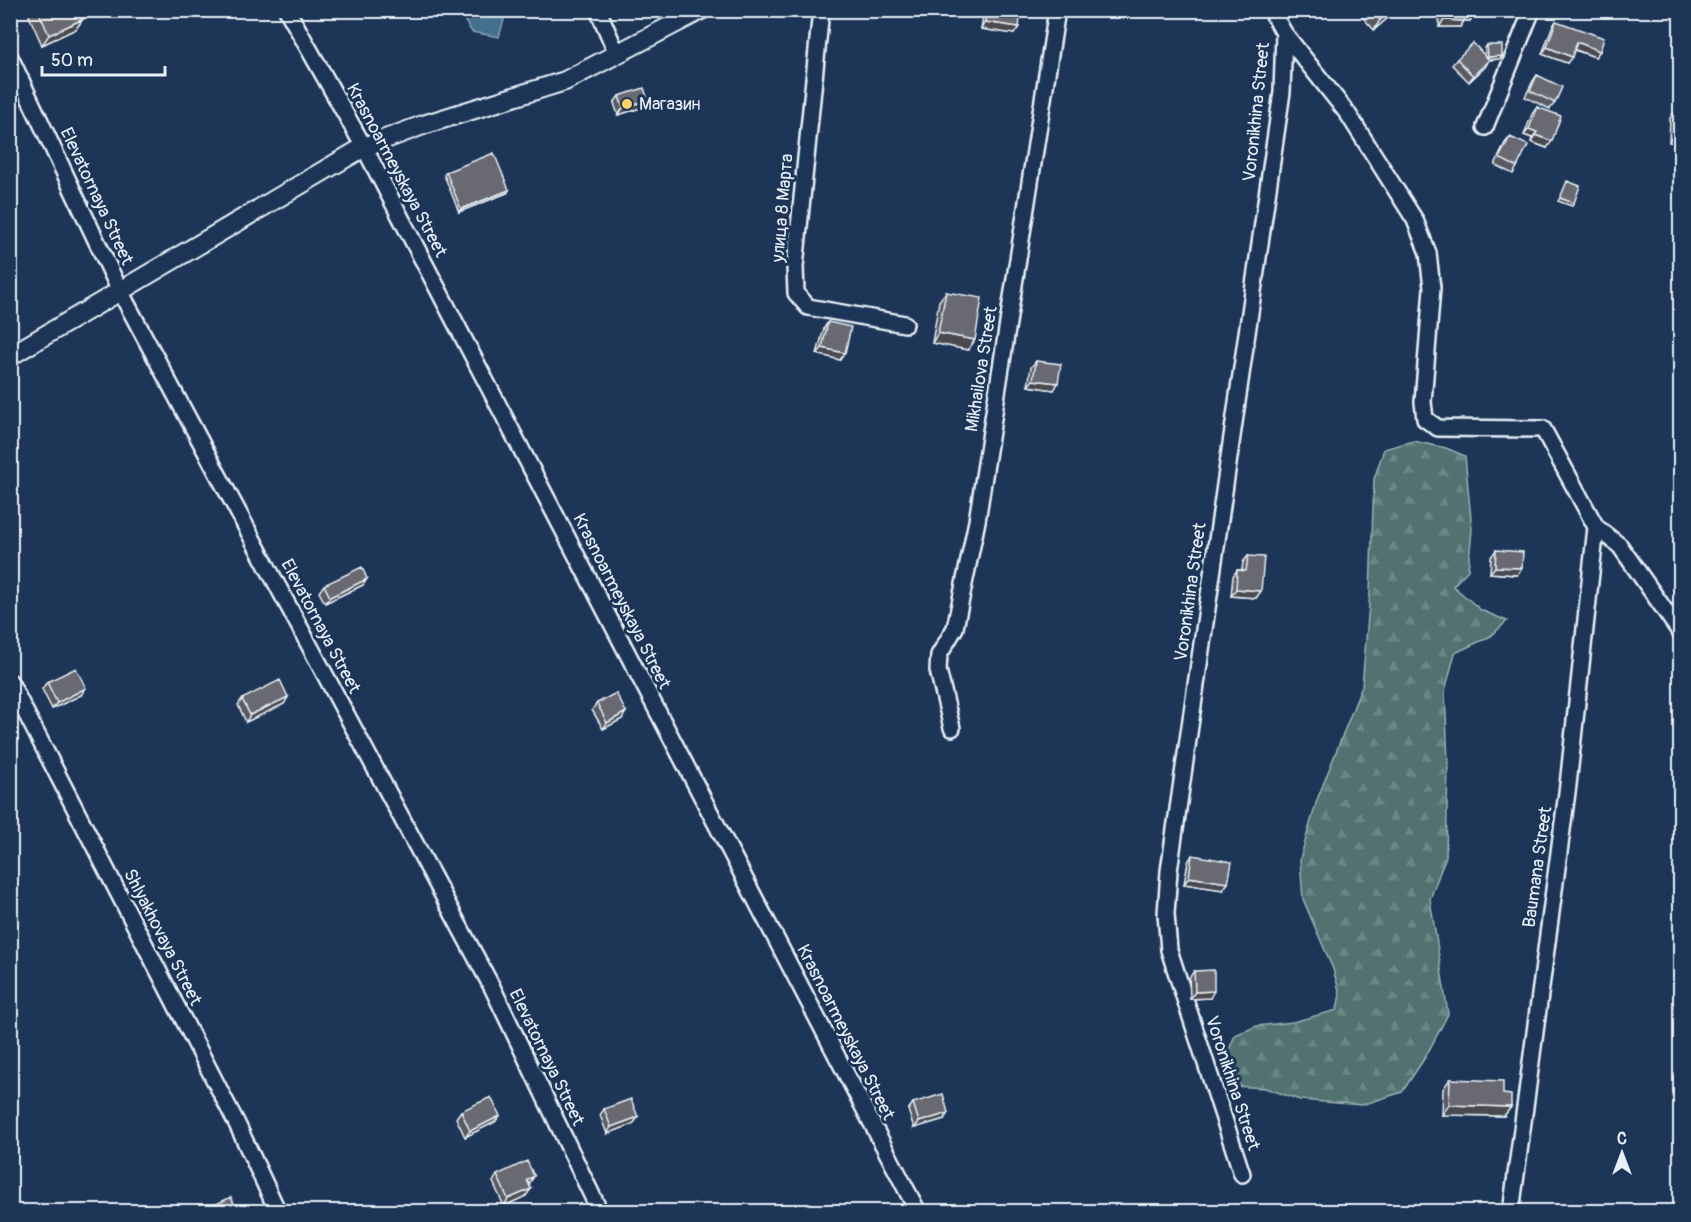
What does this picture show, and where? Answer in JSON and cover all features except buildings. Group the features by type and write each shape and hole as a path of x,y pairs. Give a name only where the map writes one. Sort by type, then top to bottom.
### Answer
{"street":[{"name":"Krasnoarmeyskaya Street","path":"287,10 364,147 918,1212"},
{"path":"598,10 616,54"},
{"path":"10,356 364,147 423,125 566,81 701,10"},
{"name":"улица 8 Марта","path":"820,10 795,267 795,293 808,307 905,324"},
{"name":"Mikhailova Street","path":"952,728 938,670 939,655 955,628 977,521 1058,10"},
{"name":"Voronikhina Street","path":"1242,1174 1169,950 1166,914 1173,847 1282,92 1284,33 1271,10"},
{"path":"1485,127 1532,10"},
{"path":"1284,33 1348,114 1415,220 1428,253 1432,288 1423,402 1425,419 1438,428 1543,429 1596,527 1620,546 1680,632"},
{"name":"Elevatornaya Street","path":"10,57 120,291 493,989 600,1212"},
{"name":"Baumana Street","path":"1511,1212 1568,784 1596,527"},
{"name":"Shlyakhovaya Street","path":"10,682 237,1124 278,1212"}],"green space":[{"path":"1413,441 1446,448 1465,456 1472,530 1468,570 1453,586 1481,610 1507,621 1491,636 1455,653 1445,691 1448,763 1446,856 1430,899 1448,1014 1426,1056 1402,1092 1362,1105 1300,1100 1265,1088 1234,1086 1225,1074 1227,1055 1235,1035 1257,1026 1293,1022 1337,1010 1340,994 1333,969 1303,899 1300,859 1317,800 1362,686 1370,593 1374,479 1384,449"}],"water":[{"path":"458,11 502,11 505,16 499,37 472,32"}],"place":[{"name":"Магазин","path":"627,104"}]}
